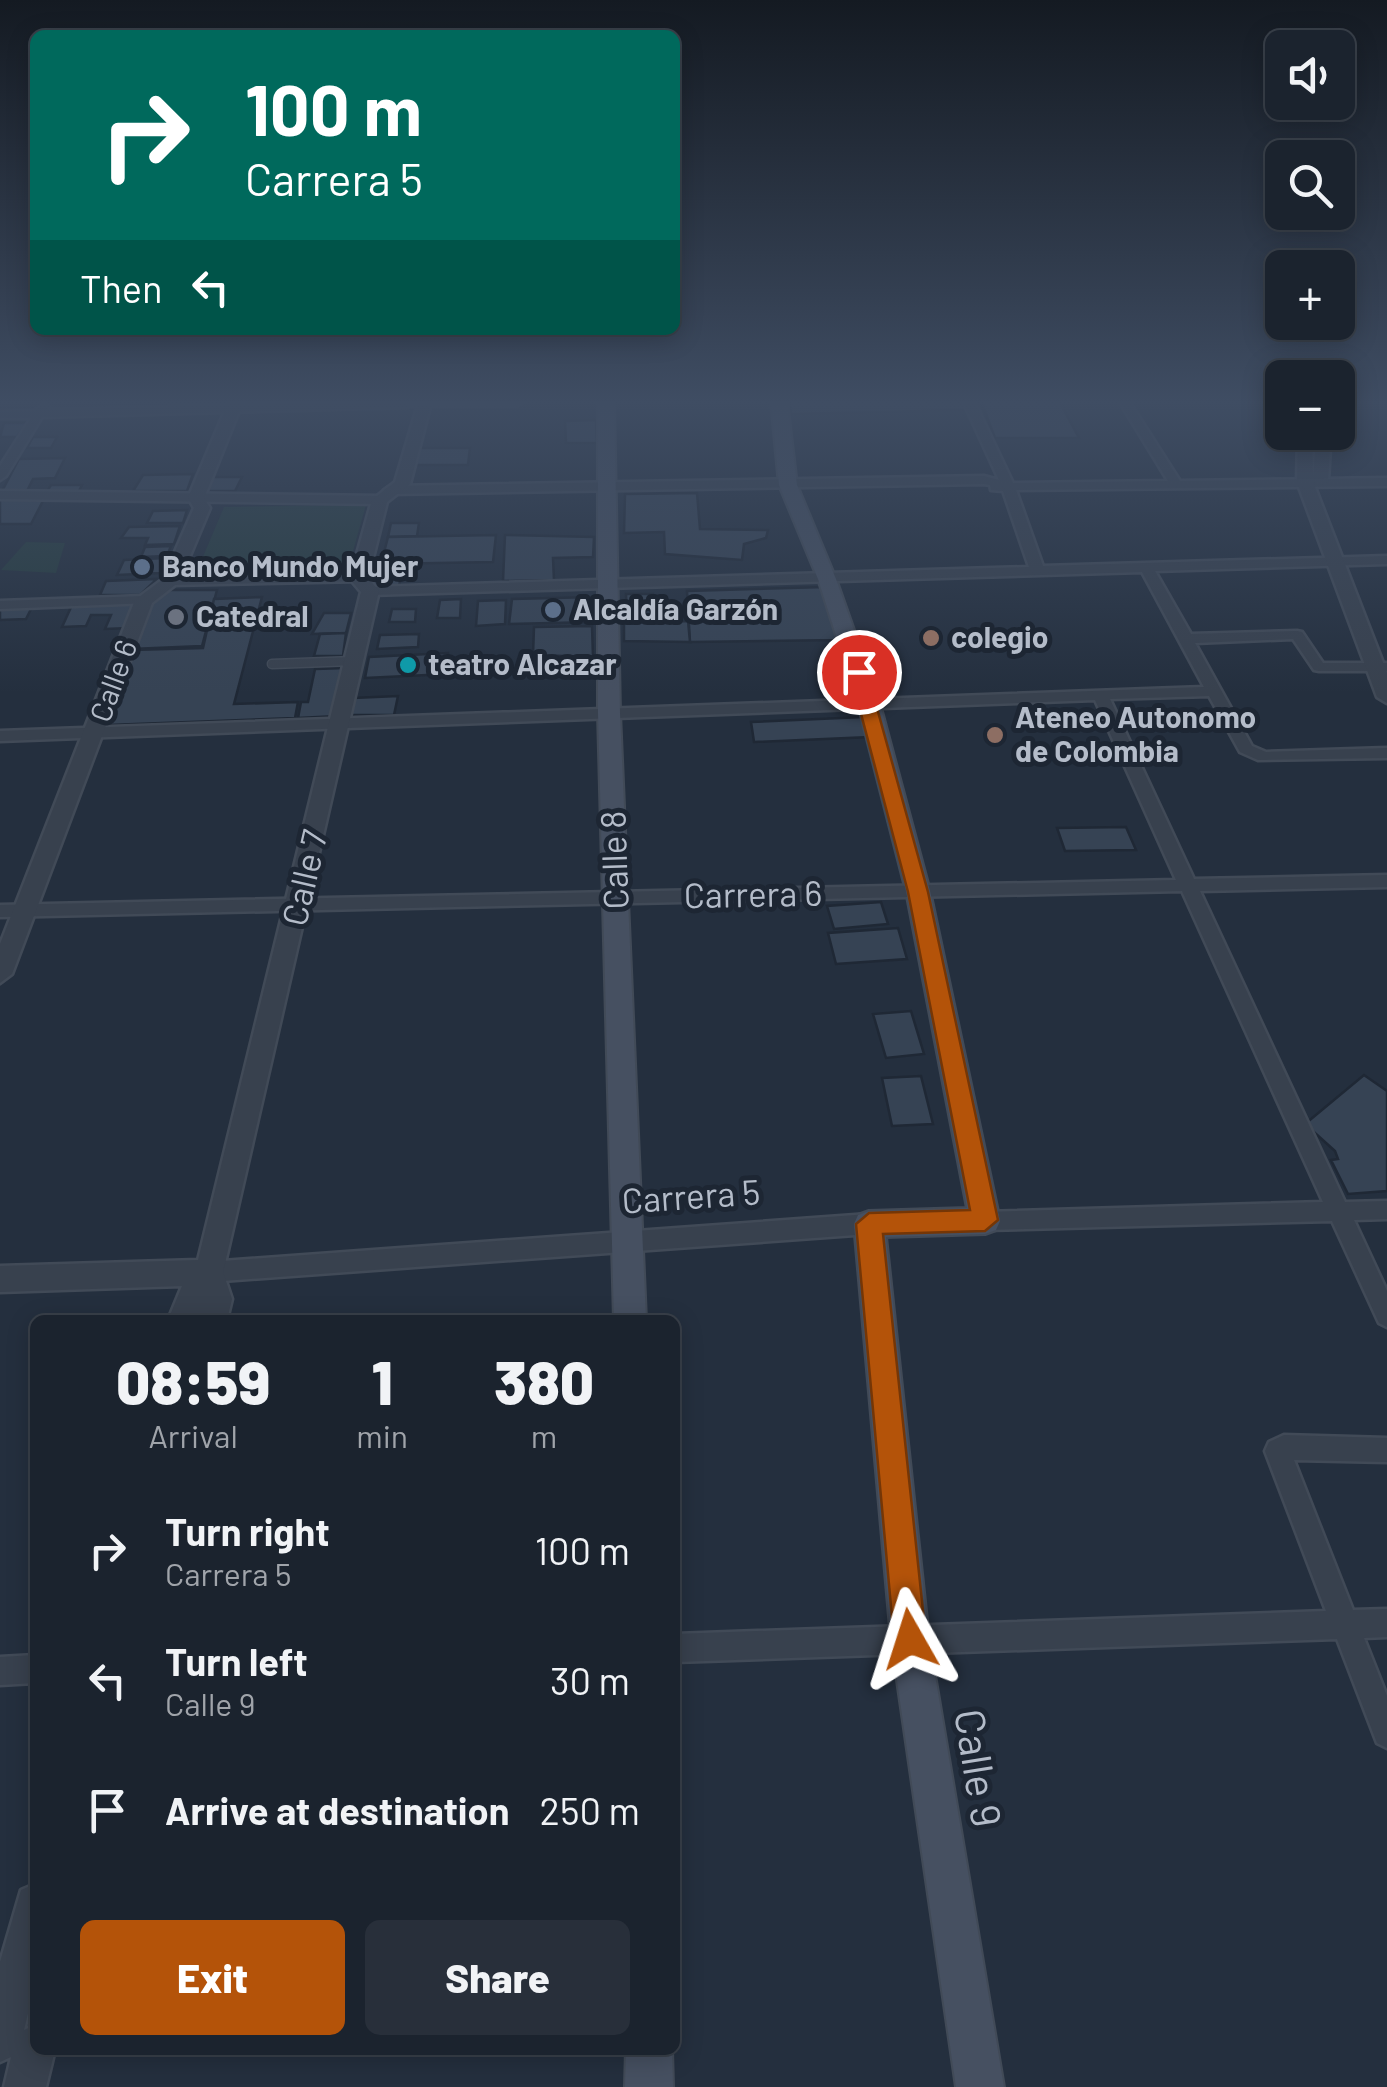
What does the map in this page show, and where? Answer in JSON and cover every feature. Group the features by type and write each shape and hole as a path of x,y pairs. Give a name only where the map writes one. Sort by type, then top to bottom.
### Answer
{"main road":[{"name":"Calle 8","path":"604,498 630,1315"},
{"path":"794,498 827,579 869,704 918,892 985,1220"},
{"name":"Carrera 5","path":"869,1224 985,1220"},
{"name":"Calle 9","path":"869,1224 910,1639 980,2087"},
{"path":"648,2055 650,2087"}],"street":[{"path":"196,498 202,508 170,582 606,585 1387,560"},
{"name":"Calle 7","path":"184,1315 188,1300 209,1272 299,905 356,661 364,585 384,498"},
{"path":"1012,498 1038,572"},
{"path":"1318,498 1383,666 1387,697"},
{"path":"1147,568 1246,749 1264,757 1387,753"},
{"name":"Calle 6","path":"0,974 144,600 170,582"},
{"path":"0,605 144,600"},
{"path":"1186,639 1296,636 1319,667 1383,666"},
{"path":"0,736 1214,690"},
{"path":"1100,695 1387,1316"},
{"name":"Carrera 6","path":"0,911 1387,881"},
{"name":"Carrera 5","path":"985,1220 1387,1210"},
{"name":"Carrera 5","path":"0,1278 209,1272 628,1238 869,1224"},
{"name":"Calle 7","path":"209,1272 217,1300 213,1315"},
{"path":"1387,1450 1284,1447 1278,1451 1387,1734"},
{"path":"680,1648 1387,1623"},
{"path":"0,1671 30,1670"},
{"path":"0,2041 30,1924"},
{"path":"25,2087 33,2055"}],"lane":[{"path":"272,664 356,661"}],"green space":[{"path":"366,505 346,576 194,578 224,507"},
{"path":"26,542 65,543 56,573 1,570"}],"building":[{"path":"0,498 44,498 31,524 0,524"},
{"path":"625,498 697,498 700,529 768,530 766,538 744,544 742,560 665,554 664,532 624,533"},
{"path":"187,510 183,523 147,523 153,511"},
{"path":"391,523 419,523 417,536 388,537"},
{"path":"180,526 174,544 145,545 148,538 121,538 129,527"},
{"path":"496,535 493,562 381,564 388,537"},
{"path":"505,535 594,537 593,557 553,558 554,580 503,581"},
{"path":"171,546 167,556 141,557 145,547"},
{"name":"Banco Mundo Mujer","path":"165,558 161,573 117,575 124,560"},
{"path":"379,569 402,569 399,587 377,588"},
{"path":"157,579 140,595 100,595 106,581"},
{"path":"825,587 841,640 690,642 687,591"},
{"name":"Catedral","path":"167,590 217,590 202,646 131,649 149,600"},
{"path":"626,594 653,594 655,617 627,617"},
{"path":"262,597 234,704 298,702 295,718 109,725 132,650 203,648 214,599"},
{"name":"Alcaldía Garzón","path":"594,597 595,622 509,624 512,599"},
{"path":"461,599 460,618 437,618 440,600"},
{"path":"506,600 505,624 476,626 478,601"},
{"path":"138,602 129,628 105,629 111,615 91,615 86,626 62,627 72,605"},
{"path":"32,607 26,619 0,620 0,608"},
{"path":"392,609 416,609 415,622 389,622"},
{"path":"324,613 351,613 346,633 312,634"},
{"path":"688,621 690,642 624,641 624,622"},
{"path":"592,626 593,657 533,655 534,627"},
{"path":"346,633 343,656 314,656 320,634"},
{"path":"419,634 418,647 377,649 380,635"},
{"name":"teatro Alcazar","path":"448,653 448,674 365,678 369,657"},
{"path":"346,668 338,716 298,718 301,702 308,702 315,669"},
{"path":"398,696 394,715 350,715 353,698"},
{"path":"864,717 870,737 754,742 751,722"},
{"path":"1126,827 1136,850 1065,851 1057,828"},
{"path":"881,902 888,924 834,929 827,906"},
{"path":"898,928 907,959 836,964 828,933"},
{"path":"911,1011 924,1054 886,1058 873,1014"},
{"path":"1364,1075 1387,1091 1387,1191 1348,1194 1331,1160 1338,1159 1335,1151 1305,1124"},
{"path":"921,1076 933,1124 892,1126 882,1078"}],"place":[{"name":"Banco Mundo Mujer","path":"142,567"},
{"name":"Alcaldía Garzón","path":"553,610"},
{"name":"Catedral","path":"176,617"},
{"name":"colegio","path":"931,638"},
{"name":"teatro Alcazar","path":"408,665"},
{"name":"Ateneo Autonomo de Colombia","path":"995,735"}],"route":[{"path":"859,672 918,892 985,1220 869,1224 910,1639"}]}
